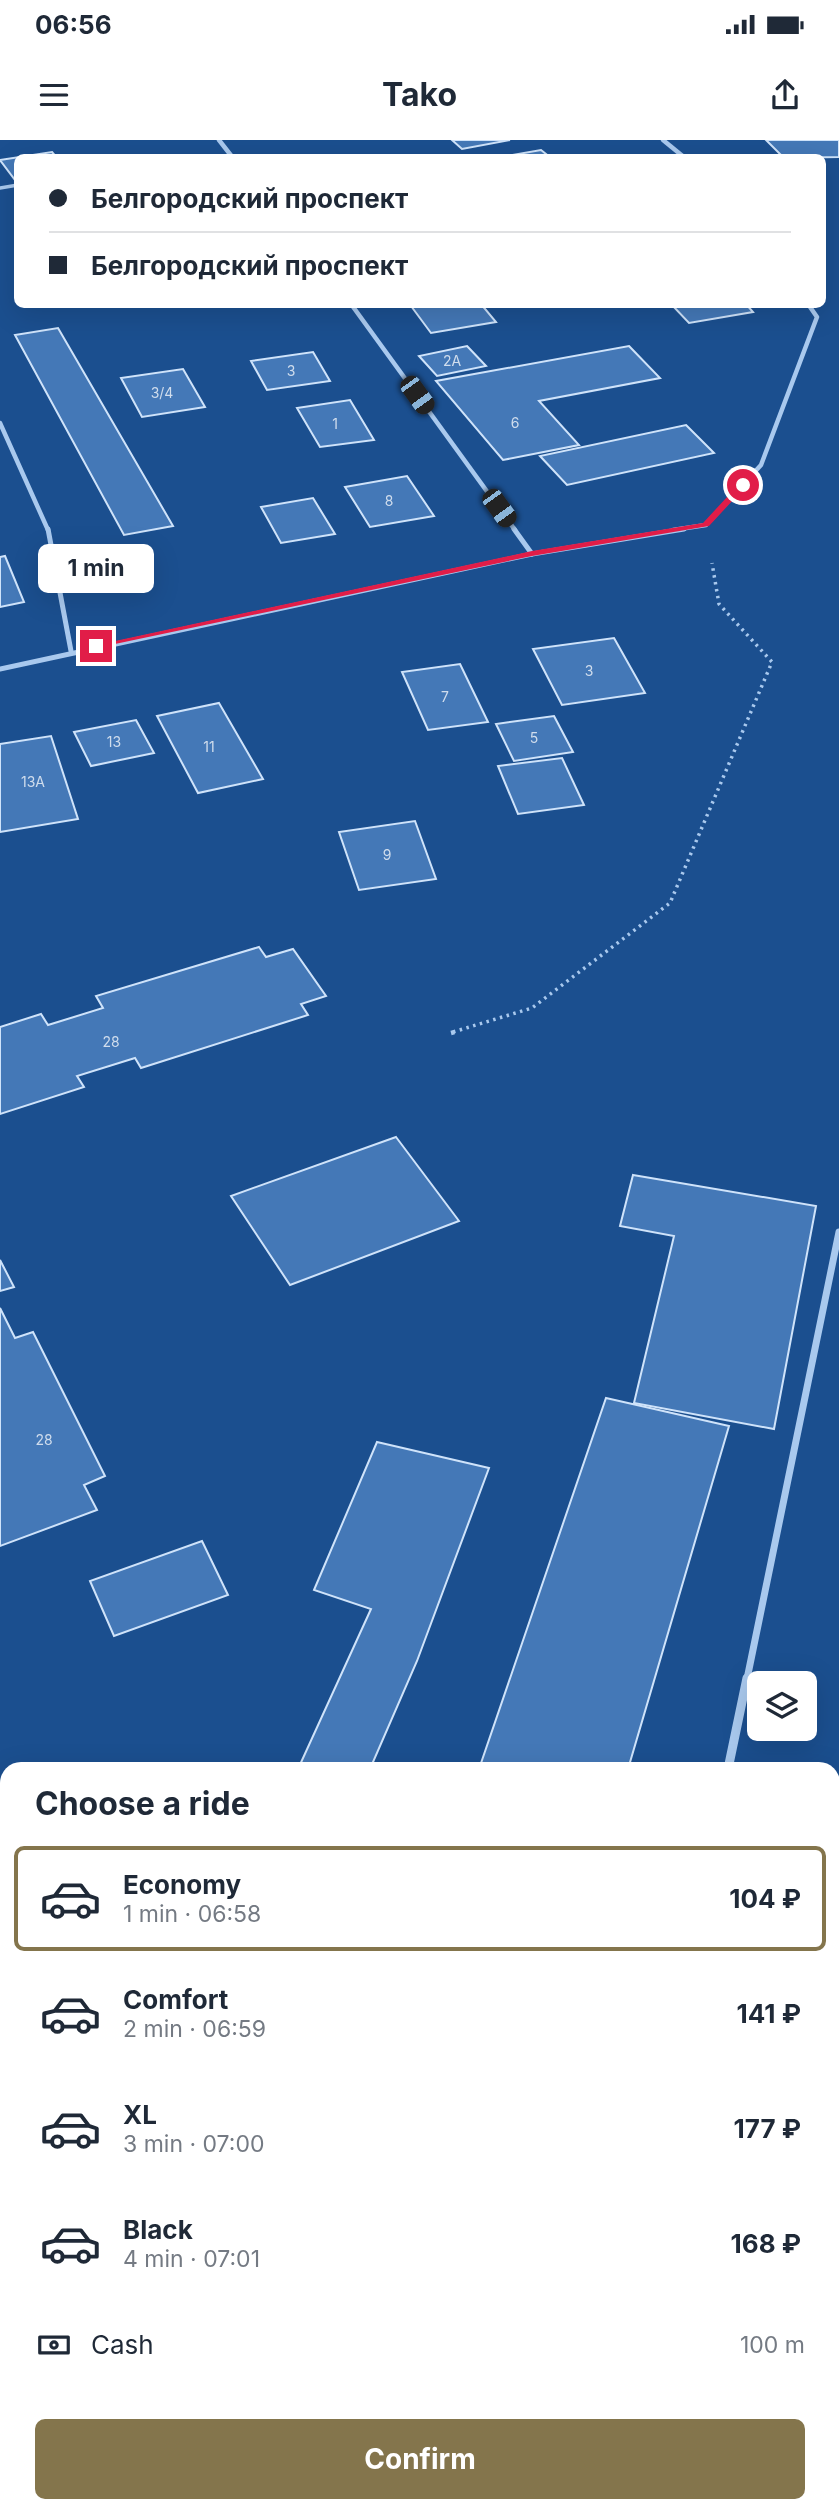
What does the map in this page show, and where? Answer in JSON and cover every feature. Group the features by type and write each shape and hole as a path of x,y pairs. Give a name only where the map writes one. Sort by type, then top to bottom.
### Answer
{"street":[{"path":"219,140 230,154"},
{"path":"663,140 680,154"},
{"path":"354,308 532,554"},
{"path":"0,668 532,554 706,525 761,465 817,317 811,308"},
{"path":"0,423 46,520 71,651"},
{"path":"729,1762 839,1232"}],"path":[{"path":"451,1033 532,1009 670,903 772,662 719,604 706,525"}],"building":[{"path":"452,140 510,140 462,149"},
{"path":"766,140 839,140 839,157 826,157 826,154 780,154"},
{"path":"541,150 546,154 518,154"},
{"path":"14,158 14,179 0,160"},
{"path":"412,308 484,308 496,322 431,333"},
{"path":"675,308 750,308 753,312 689,323"},
{"path":"58,328 173,526 124,535 15,335"},
{"path":"467,346 486,366 437,376 419,356"},
{"path":"629,346 660,378 539,401 579,445 503,460 436,381"},
{"path":"313,352 330,381 267,390 251,361"},
{"path":"183,369 205,407 142,417 121,378"},
{"path":"350,400 374,440 320,447 297,408"},
{"path":"686,425 714,453 567,485 540,456"},
{"path":"407,476 434,516 370,527 345,487"},
{"path":"313,498 335,534 281,543 261,507"},
{"path":"5,556 24,602 0,607 0,557"},
{"path":"614,638 645,693 562,705 533,649"},
{"path":"460,664 488,722 428,730 402,672"},
{"path":"219,703 263,779 198,793 157,716"},
{"path":"554,716 573,752 514,761 496,724"},
{"path":"136,720 154,753 91,766 74,732"},
{"path":"51,736 78,819 0,832 0,744"},
{"path":"562,758 584,805 518,814 498,766"},
{"path":"415,821 436,879 359,890 339,832"},
{"path":"259,947 266,957 293,949 326,996 301,1004 308,1015 141,1068 135,1058 77,1076 84,1087 0,1114 0,1027 41,1014 48,1025 103,1008 96,996"},
{"path":"396,1137 459,1221 290,1285 231,1196"},
{"path":"633,1175 816,1206 774,1429 634,1403 674,1236 620,1226"},
{"path":"0,1260 14,1287 0,1291"},
{"path":"0,1308 15,1338 33,1332 105,1476 84,1485 97,1510 0,1546"},
{"path":"606,1398 729,1426 630,1762 481,1762"},
{"path":"377,1442 489,1468 417,1661 373,1762 301,1762 371,1609 314,1590"},
{"path":"202,1541 228,1595 114,1636 90,1581"}],"route":[{"path":"96,646 532,554 706,525 743,485"}]}
